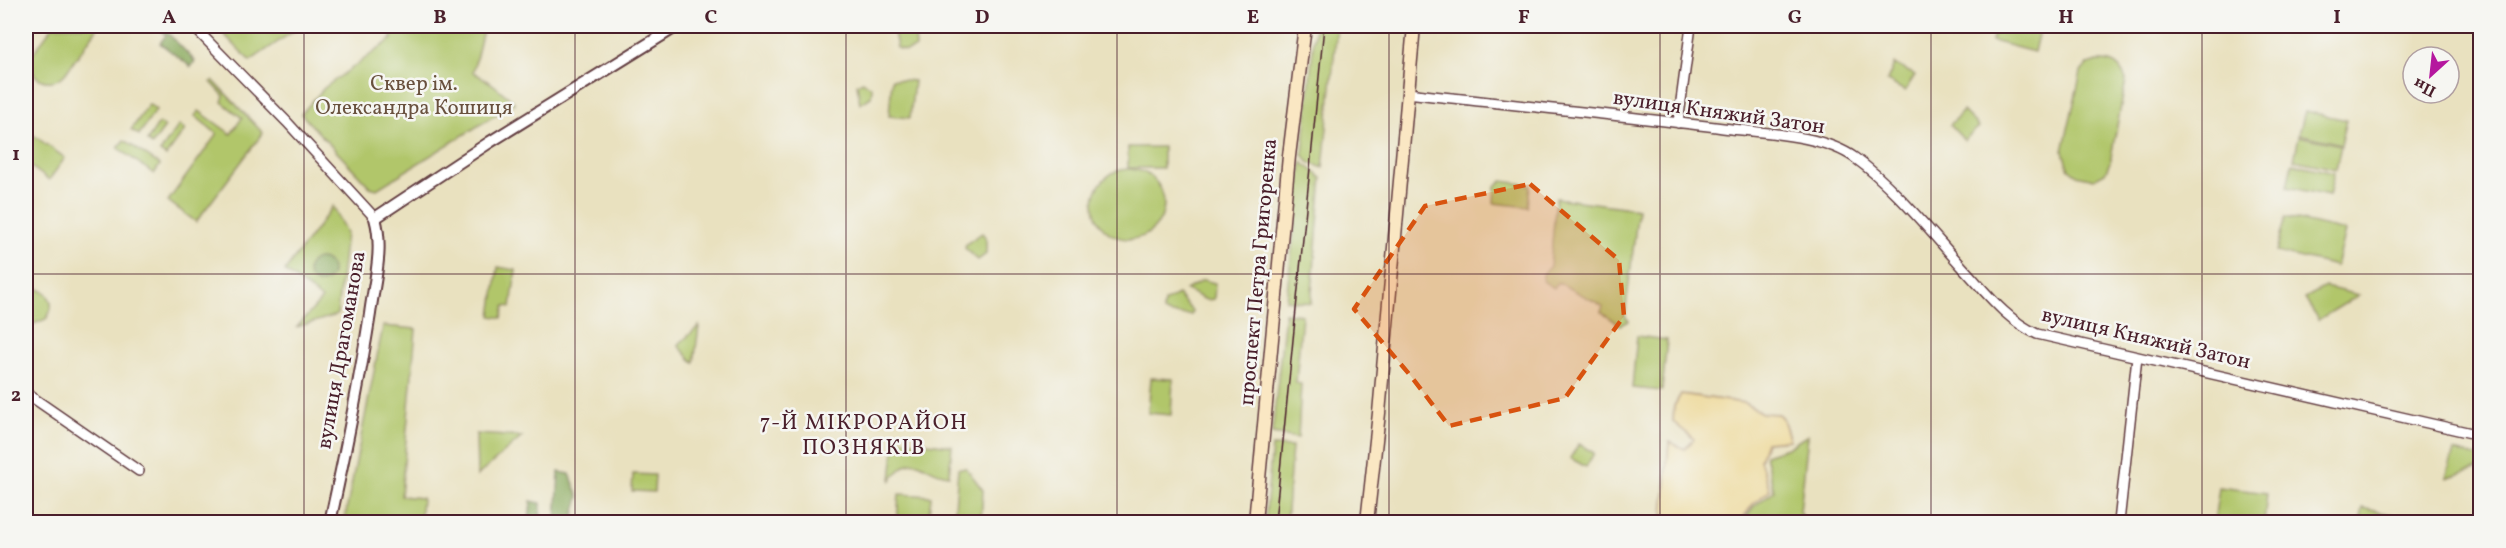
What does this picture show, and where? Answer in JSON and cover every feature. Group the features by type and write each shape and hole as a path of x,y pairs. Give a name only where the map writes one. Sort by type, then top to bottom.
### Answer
{"main road":[{"name":"проспект Петра Григоренка","path":"1255,522 1289,156 1305,26"},
{"path":"1367,522 1414,26"}],"street":[{"path":"193,26 319,156 375,218 490,142 677,26"},
{"path":"1678,123 1691,26"},
{"name":"вулиця Княжий Затон","path":"1407,93 1804,139 1854,157 1903,201 1998,307 2015,322 2045,337 2481,435"},
{"name":"вулиця Драгоманова","path":"330,522 369,323 379,256 380,242 375,218"},
{"path":"2119,522 2137,357"},
{"path":"26,393 139,471"}],"highlighted area":[{"path":"1530,184 1619,260 1624,316 1565,398 1449,426 1410,375 1354,309 1425,206"}],"green space":[{"path":"53,26 99,26 65,74 59,79 46,81 35,76 30,64 31,56"},
{"path":"157,26 161,26 195,61 191,67 160,43 166,35"},
{"path":"216,26 250,26 253,29 257,26 301,26 250,61"},
{"name":"Сквер ім. Олександра Кошиця","path":"388,26 484,26 473,72 494,85 515,103 377,189 370,187 301,114 324,88 392,39"},
{"path":"893,26 907,26 906,31 915,35 916,48 905,51 897,48"},
{"path":"1315,26 1337,26 1323,168 1308,162 1303,154"},
{"path":"1996,26 2040,26 2034,52 1992,41"},
{"path":"2098,61 2116,65 2126,80 2110,162 2105,173 2094,179 2077,175 2069,169 2063,151 2081,72 2088,64"},
{"path":"1894,64 1915,75 1905,91 1887,81"},
{"path":"892,79 914,81 910,118 889,116"},
{"path":"213,80 263,133 196,222 168,201 217,134 195,116 199,111 231,134 242,118 222,102 224,96 211,82"},
{"path":"863,81 872,88 871,97 860,104 857,84"},
{"path":"149,104 156,110 139,135 131,130"},
{"path":"1963,111 1979,127 1964,140 1950,125"},
{"path":"2305,111 2347,120 2341,144 2299,134"},
{"path":"159,123 165,127 152,145 147,141"},
{"path":"179,125 185,130 166,156 160,152"},
{"path":"29,132 65,158 49,180 26,163 26,137"},
{"path":"2299,136 2341,145 2336,169 2294,160"},
{"path":"124,140 160,165 154,174 118,148"},
{"path":"1128,147 1163,147 1163,168 1128,168"},
{"path":"1302,162 1322,178 1311,303 1286,300"},
{"path":"2292,163 2334,173 2329,196 2287,187"},
{"path":"1129,169 1148,175 1158,185 1164,204 1158,223 1148,233 1129,239 1110,233 1100,223 1094,204 1100,185 1110,175"},
{"path":"1502,181 1530,185 1528,207 1494,203 1495,186"},
{"path":"1556,198 1638,209 1625,316 1629,321 1620,325 1601,312 1603,306 1558,282 1554,288 1543,281 1543,274 1550,266"},
{"path":"333,206 346,233 337,315 297,327 322,299 285,271"},
{"path":"2285,217 2345,231 2336,266 2276,252"},
{"path":"982,233 986,238 986,254 978,260 965,248 966,244"},
{"path":"320,259 325,260 331,266 331,276 325,282 320,283 315,282 309,276 308,271 309,266 315,260"},
{"path":"498,267 516,270 511,307 505,306 502,318 491,316"},
{"path":"1203,280 1215,283 1214,299 1206,300 1186,290"},
{"path":"2325,287 2359,295 2318,320 2305,298"},
{"path":"34,288 48,296 51,309 46,319 34,324 26,322 26,290"},
{"path":"1178,295 1193,312 1191,315 1170,314 1163,311 1164,302"},
{"path":"1285,313 1302,315 1296,383 1301,384 1298,438 1272,434"},
{"path":"383,326 416,329 401,496 422,498 420,522 344,522"},
{"path":"699,326 694,363 678,345"},
{"path":"1637,336 1667,340 1662,391 1632,388"},
{"path":"1151,378 1173,379 1171,415 1148,413"},
{"path":"476,434 522,437 477,476"},
{"path":"1808,435 1800,512 1806,522 1743,522 1754,506 1774,491 1765,455 1787,448"},
{"path":"895,439 952,446 949,475 914,463 908,464 891,480"},
{"path":"1579,444 1594,453 1586,467 1570,458"},
{"path":"1272,446 1292,447 1286,522 1265,522"},
{"path":"2454,451 2480,457 2480,468 2446,478"},
{"path":"958,468 966,468 983,490 981,522 954,522"},
{"path":"559,472 570,474 579,497 572,522 556,522"},
{"path":"633,474 655,475 654,492 632,491"},
{"path":"2219,487 2267,493 2264,522 2214,522"},
{"path":"899,494 931,496 928,522 897,522"},
{"path":"531,501 541,503 540,522 529,522"},
{"path":"2363,508 2402,517 2401,522 2360,522"}],"sand":[{"path":"1681,394 1744,403 1762,413 1778,414 1783,419 1790,440 1766,442 1760,460 1770,490 1753,504 1740,522 1674,522 1663,515 1669,442 1685,449 1694,439 1673,422 1674,406"}],"tram line":[{"path":"1275,522 1324,26"}],"district":[{"name":"7-Й МІКРОРАЙОН ПОЗНЯКІВ","path":"864,436"}]}
